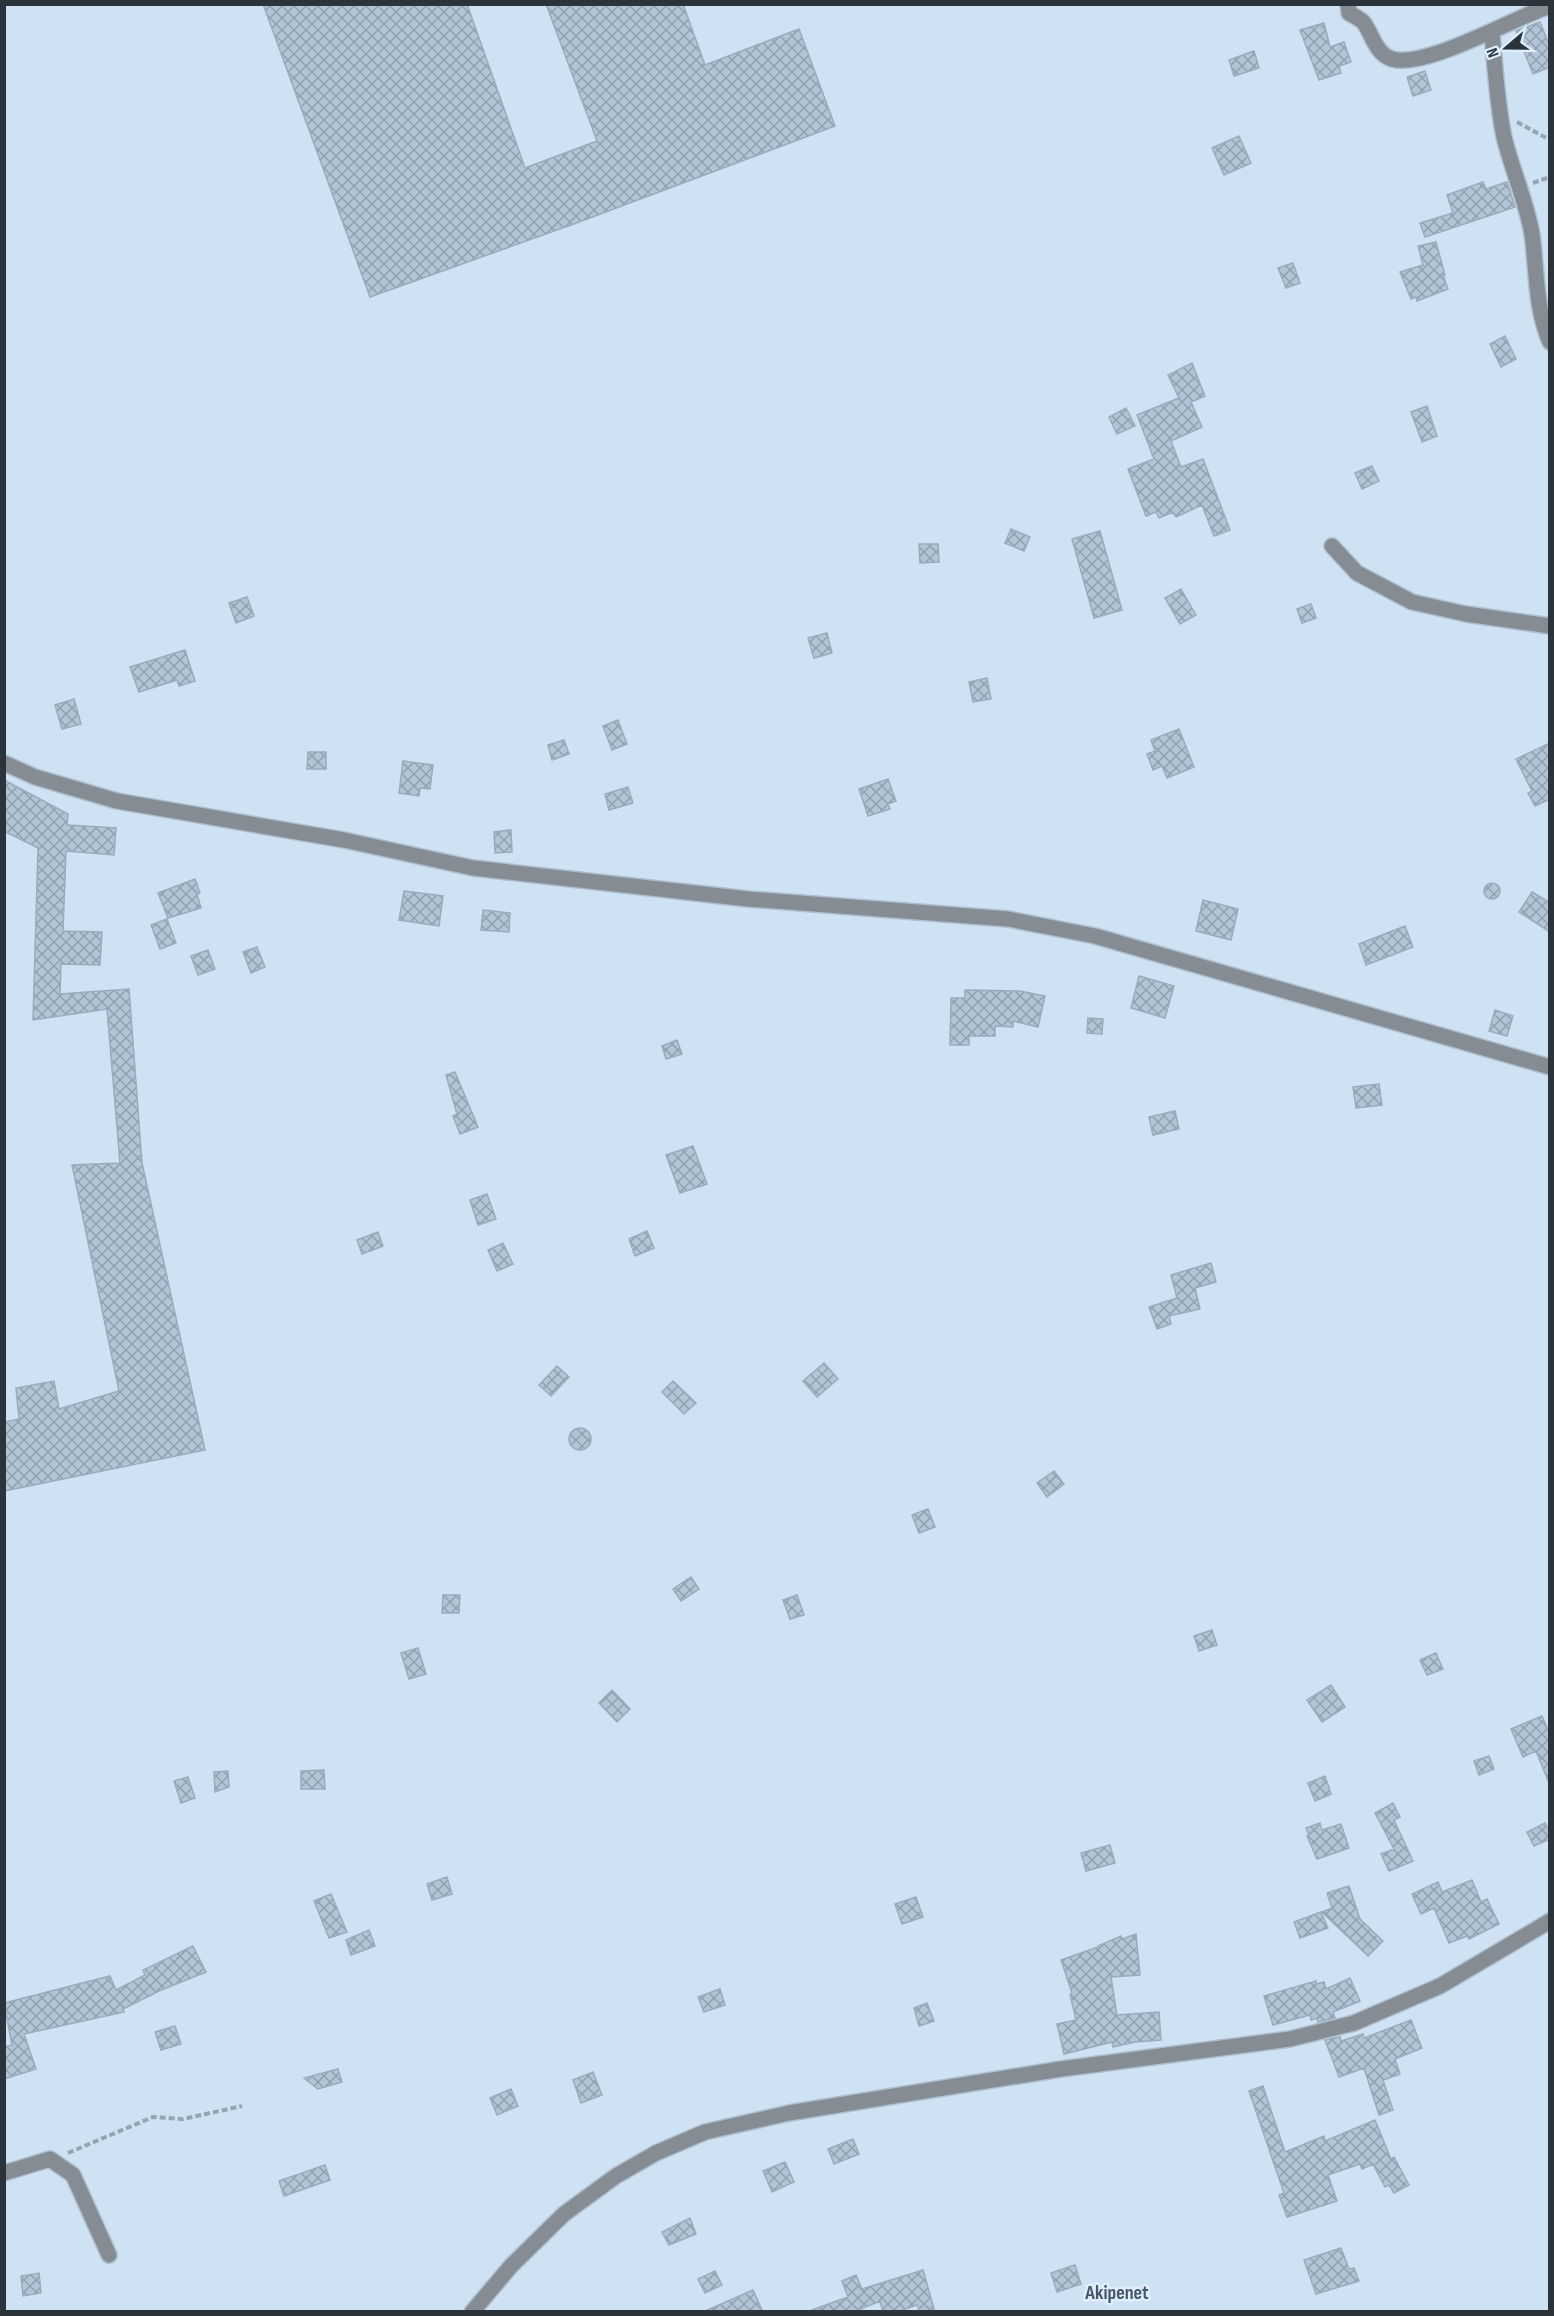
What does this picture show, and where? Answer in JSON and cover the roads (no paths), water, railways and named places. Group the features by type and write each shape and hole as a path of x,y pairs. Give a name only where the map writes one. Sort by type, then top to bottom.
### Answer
{"street":[{"path":"1348,4 1349,13 1363,22 1380,51 1393,59 1420,59 1492,33 1546,6"},
{"path":"1492,33 1505,138 1521,187 1530,225 1535,279 1550,342"},
{"path":"1332,546 1357,573 1412,602 1466,614 1550,626"},
{"path":"4,763 35,777 117,801 344,840 473,868 748,899 1008,919 1095,936 1550,1067"},
{"path":"472,2312 511,2266 564,2214 616,2176 656,2153 705,2132 789,2112 1061,2069 1290,2039 1354,2023 1440,1986 1550,1921"},
{"path":"4,2173 50,2159 73,2175 109,2255"}],"district":[{"name":"Akipenet","path":"1117,2292"}]}
